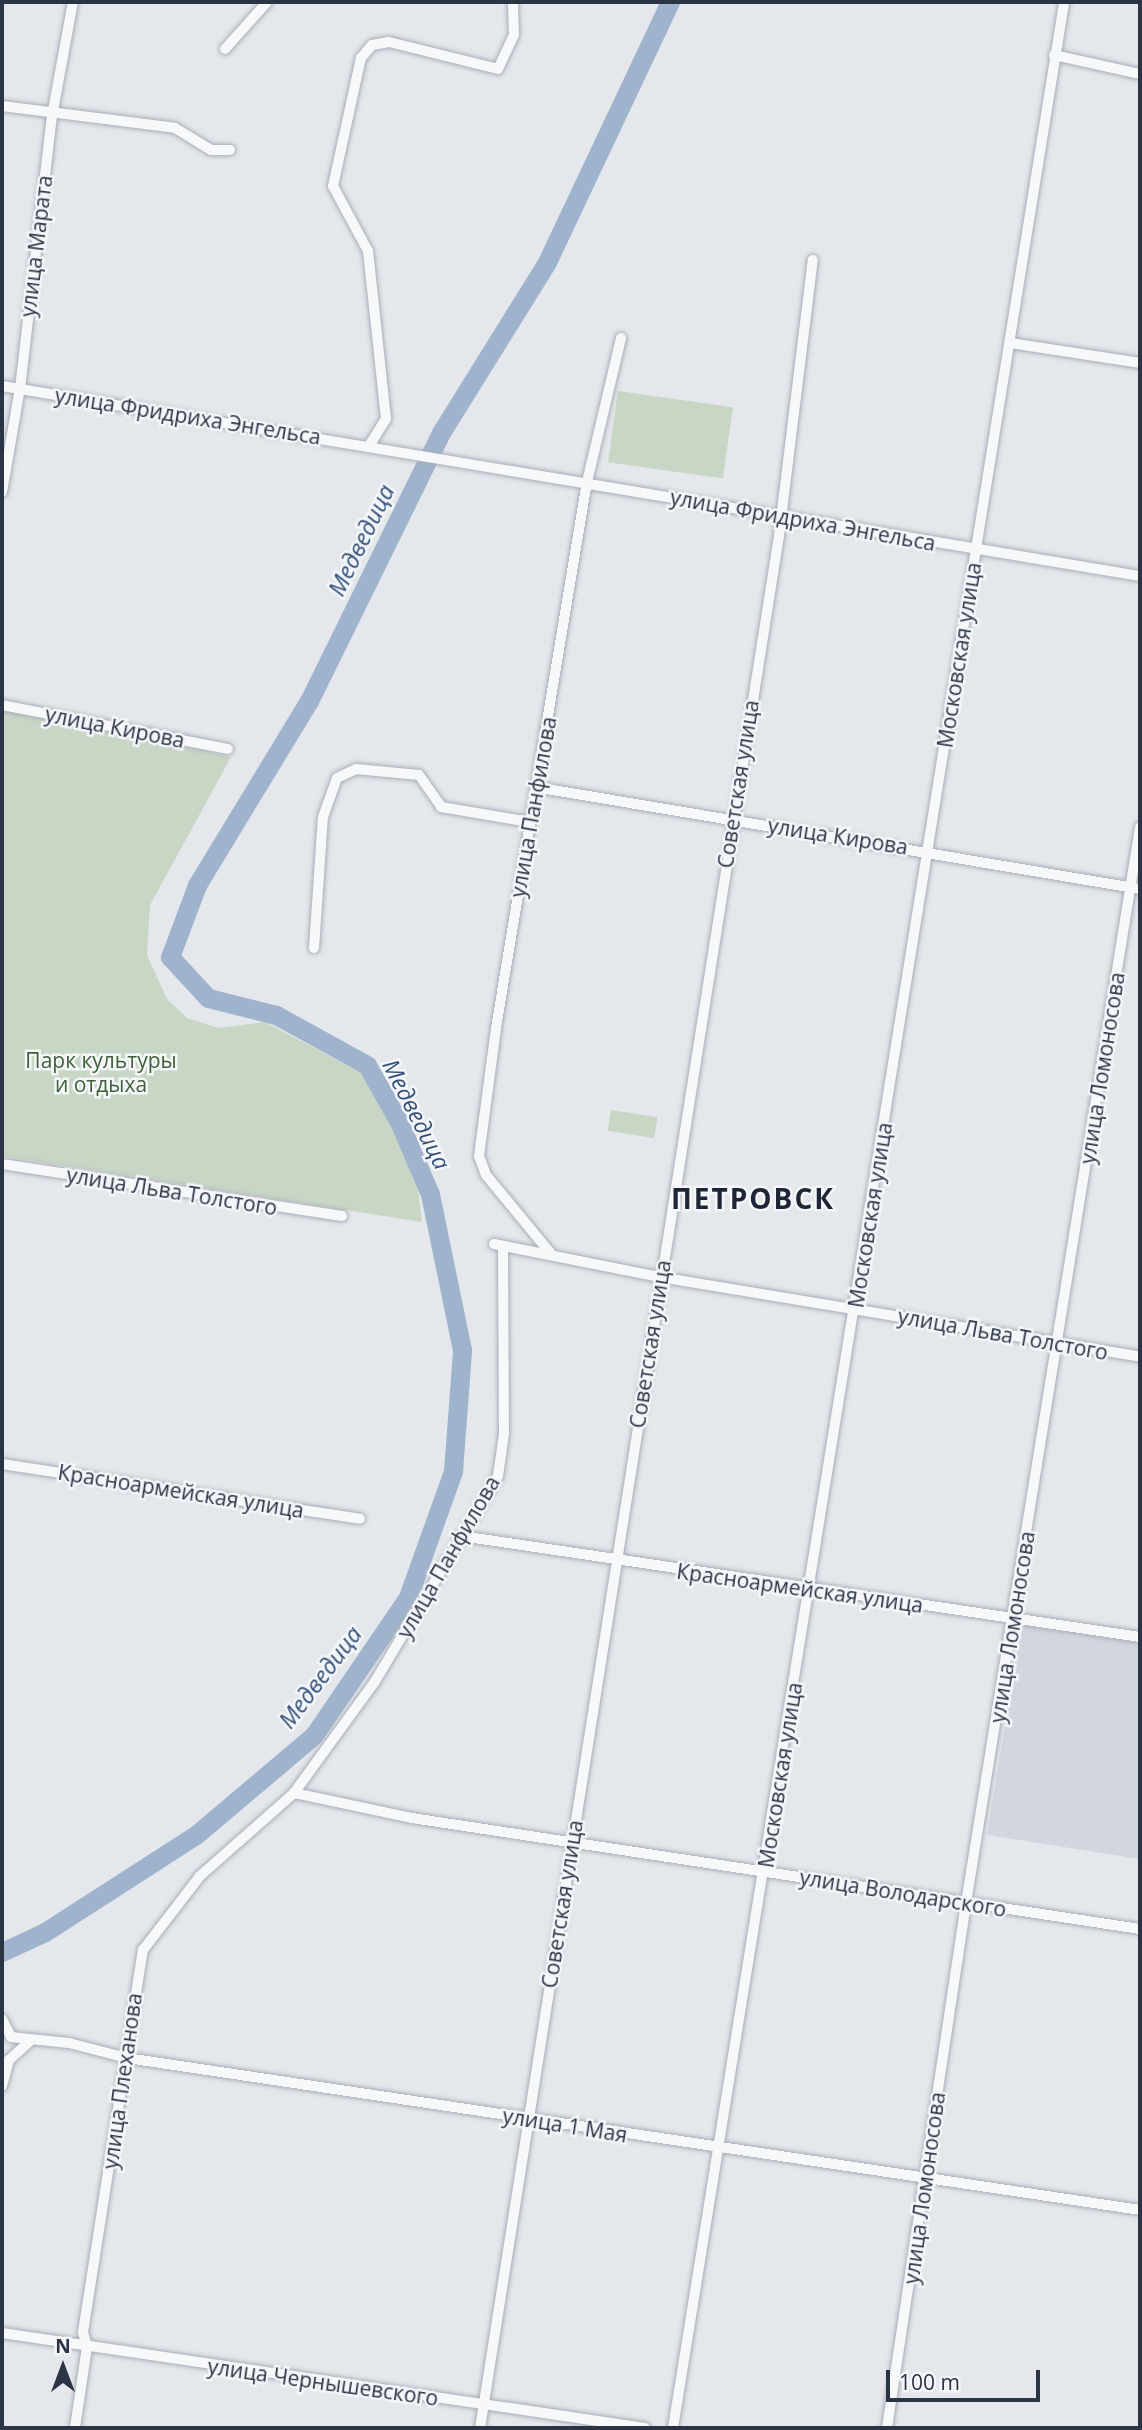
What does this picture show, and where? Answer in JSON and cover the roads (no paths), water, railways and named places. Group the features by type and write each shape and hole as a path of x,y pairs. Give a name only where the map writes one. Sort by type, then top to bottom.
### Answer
{"street":[{"name":"улица Марата","path":"2,492 20,388 52,116 73,2"},
{"path":"225,49 267,2"},
{"path":"372,446 386,419 368,251 335,194 361,58 372,45 408,45 498,69 514,35 513,2"},
{"name":"Московская улица","path":"673,2428 811,1590 1064,2"},
{"path":"1054,55 1140,74"},
{"path":"2,106 52,116 175,128 211,150 230,150"},
{"name":"Советская улица","path":"480,2428 659,1277 779,535 778,517 813,260"},
{"name":"улица Панфилова","path":"552,1255 486,1175 479,1156 535,787 587,482 621,338"},
{"path":"1010,343 1140,363"},
{"name":"улица Фридриха Энгельса","path":"2,386 467,461 778,517 1140,576"},
{"name":"улица Кирова","path":"2,705 228,749"},
{"path":"314,948 323,817 337,778 356,769 418,775 441,807 530,822"},
{"name":"улица Кирова","path":"535,787 928,850 1136,889"},
{"name":"улица Ломоносова","path":"887,2428 966,1903 1136,889 1140,827"},
{"name":"улица Льва Толстого","path":"2,1164 342,1216"},
{"name":"улица Панфилова","path":"294,1793 374,1683 498,1476 503,1434 498,1245"},
{"name":"улица Льва Толстого","path":"498,1245 659,1277 1140,1357"},
{"name":"Красноармейская улица","path":"2,1464 360,1519"},
{"name":"Красноармейская улица","path":"461,1536 1140,1637"},
{"name":"улица Володарского","path":"294,1793 412,1818 571,1840 1140,1929"},
{"name":"улица Плеханова","path":"75,2428 87,2347 83,2332 127,2058 131,2004 143,1950 200,1875 294,1793"},
{"path":"2,2019 10,2037 30,2041"},
{"path":"2,2086 9,2060 30,2041"},
{"name":"улица 1 Мая","path":"30,2041 69,2043 127,2058 719,2150 1140,2210"},
{"name":"улица Чернышевского","path":"2,2333 645,2428"}],"waterway":[{"name":"Медведица","path":"2,1952 45,1932 197,1834 314,1735 408,1597 453,1471 462,1350 430,1194 399,1122 367,1065 276,1015 208,998 170,957 197,885 309,701 442,431 547,262 670,2"}],"district":[{"name":"ПЕТРОВСК","path":"753,1198"}],"park label":[{"name":"Парк культуры и отдыха","path":"101,1072"}]}
